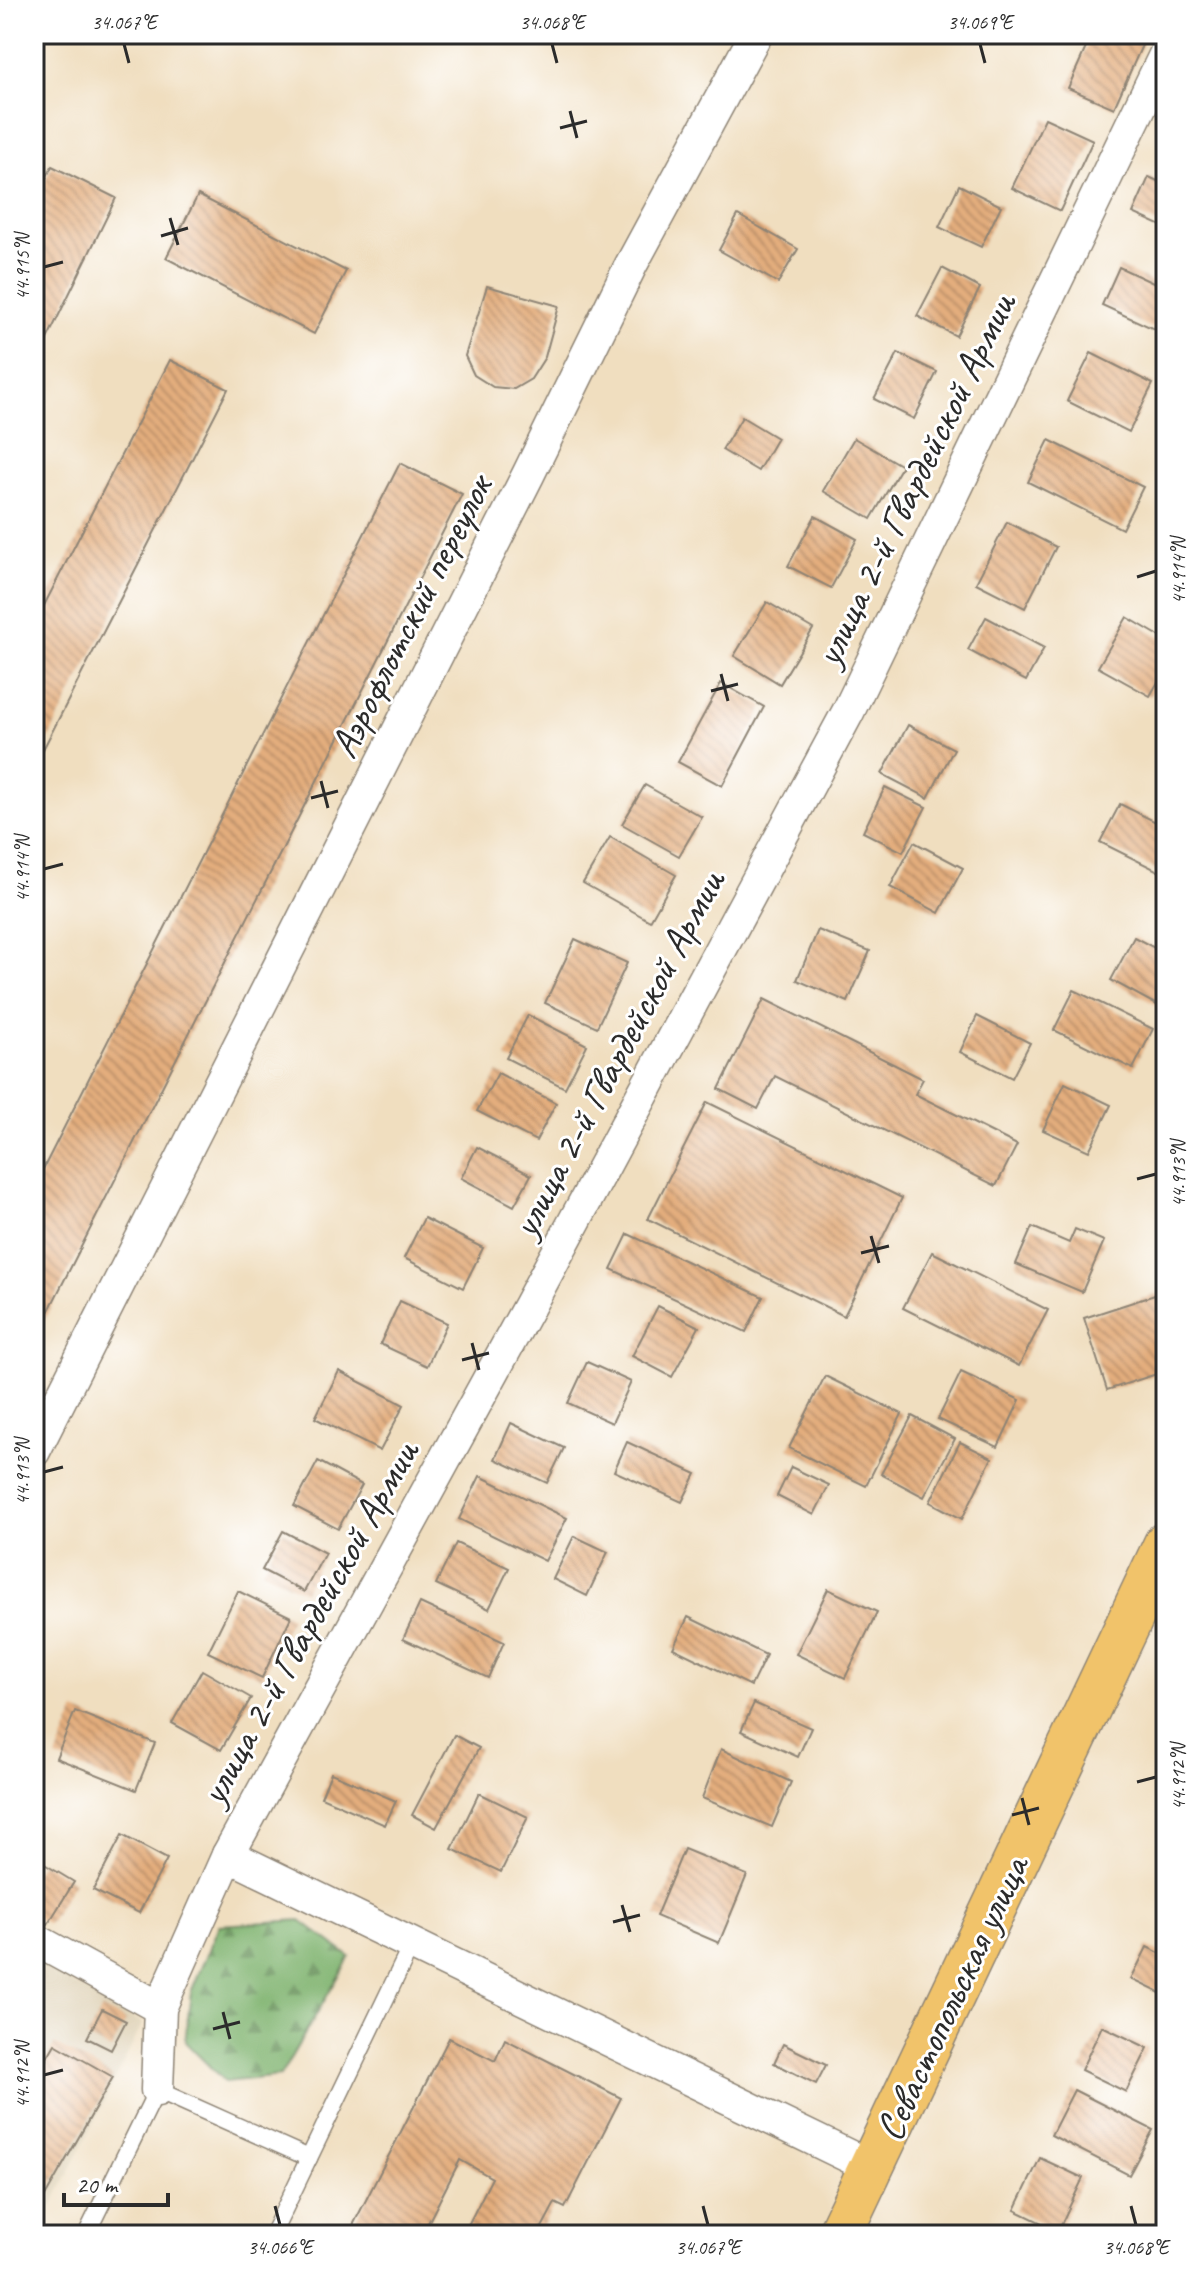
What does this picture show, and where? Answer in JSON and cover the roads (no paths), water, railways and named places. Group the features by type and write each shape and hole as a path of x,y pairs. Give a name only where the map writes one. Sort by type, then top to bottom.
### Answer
{"main road":[{"name":"Севастопольская улица","path":"839,2235 1166,1544"}],"street":[{"name":"Аэрофлотский переулок","path":"34,1451 528,475 631,265 756,34"},
{"name":"улица 2-й Гвардейской Армии","path":"157,2090 160,2008 228,1855 529,1306 848,712 1166,53"},
{"path":"228,1855 871,2167"},
{"path":"34,1939 160,2008"}],"lane":[{"path":"272,2235 412,1944"},
{"path":"86,2235 157,2090 309,2158"}]}
